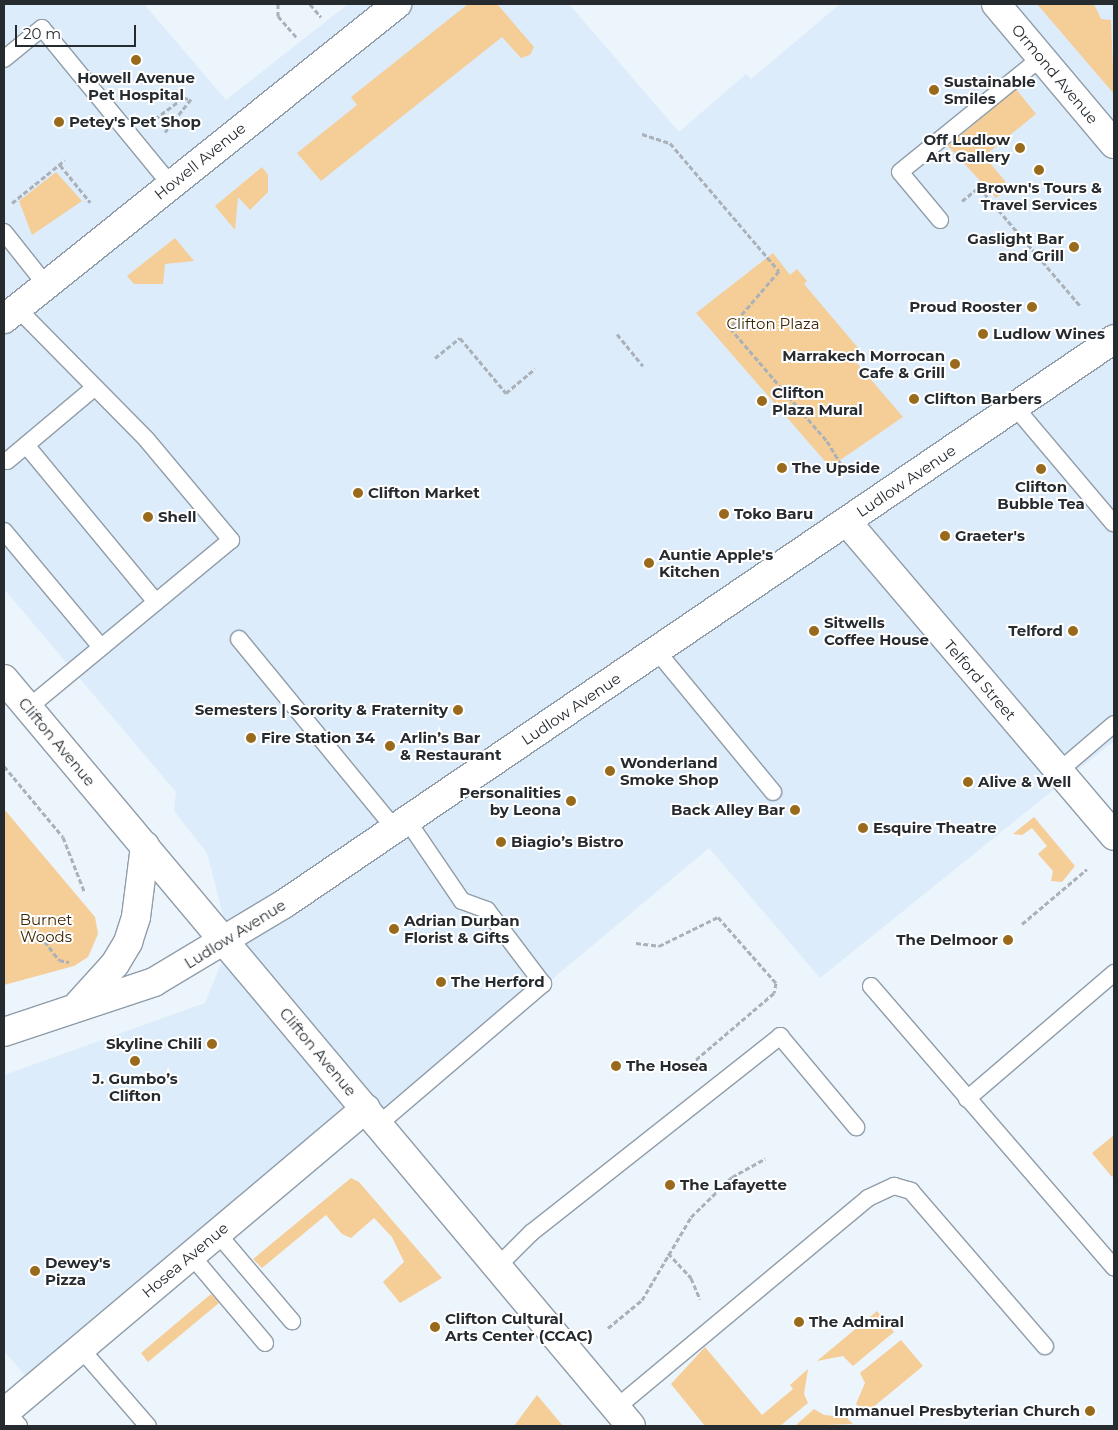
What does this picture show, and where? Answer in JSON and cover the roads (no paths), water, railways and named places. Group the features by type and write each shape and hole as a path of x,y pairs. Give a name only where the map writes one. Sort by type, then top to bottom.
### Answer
{"main road":[{"name":"Howell Avenue","path":"10,314 396,4"},
{"name":"Ormond Avenue","path":"996,4 1114,144"},
{"name":"Ludlow Avenue","path":"4,1032 77,1006 154,982 224,940 401,825 1114,339"},
{"name":"Telford Street","path":"847,522 1114,836"},
{"name":"Clifton Avenue","path":"4,679 373,1116 623,1417"},
{"path":"77,1006 115,964 128,942 136,917 145,846"},
{"name":"Hosea Avenue","path":"10,1417 80,1349 217,1233 373,1116"}],"lane":[{"path":"4,59 42,28 171,185"},
{"path":"940,220 900,172 1042,57"},
{"path":"4,232 46,285"},
{"path":"10,314 94,388 147,440 231,540 28,708"},
{"path":"5,461 94,388"},
{"path":"1015,407 1113,523"},
{"path":"26,445 156,602"},
{"path":"4,531 101,647"},
{"path":"240,639 401,825 462,901 487,910 543,984 373,1116"},
{"path":"656,650 773,792"},
{"path":"1058,771 1114,724"},
{"path":"967,1099 1114,973"},
{"path":"871,986 1114,1268"},
{"path":"498,1266 531,1233 780,1036 856,1127"},
{"path":"623,1417 719,1322 868,1198 894,1186 911,1191 1045,1346"},
{"path":"217,1233 292,1320"},
{"path":"191,1256 266,1343"},
{"path":"80,1349 148,1426"}],"place":[{"name":"Howell Avenue Pet Hospital","path":"136,60"},
{"name":"Sustainable Smiles","path":"934,90"},
{"name":"Petey's Pet Shop","path":"59,122"},
{"name":"Off Ludlow Art Gallery","path":"1020,148"},
{"name":"Brown's Tours & Travel Services","path":"1039,170"},
{"name":"Gaslight Bar and Grill","path":"1074,247"},
{"name":"Proud Rooster","path":"1032,307"},
{"name":"Ludlow Wines","path":"983,334"},
{"name":"Marrakech Morrocan Cafe & Grill","path":"955,364"},
{"name":"Clifton Barbers","path":"914,399"},
{"name":"Clifton Plaza Mural","path":"762,401"},
{"name":"The Upside","path":"782,468"},
{"name":"Clifton Bubble Tea","path":"1041,469"},
{"name":"Clifton Market","path":"358,493"},
{"name":"Toko Baru","path":"724,514"},
{"name":"Shell","path":"148,517"},
{"name":"Graeter's","path":"945,536"},
{"name":"Auntie Apple's Kitchen","path":"649,563"},
{"name":"Sitwells Coffee House","path":"814,631"},
{"name":"Telford","path":"1073,631"},
{"name":"Semesters | Sorority & Fraternity","path":"458,710"},
{"name":"Fire Station 34","path":"251,738"},
{"name":"Arlin’s Bar & Restaurant","path":"390,746"},
{"name":"Wonderland Smoke Shop","path":"610,771"},
{"name":"Alive & Well","path":"968,782"},
{"name":"Personalities by Leona","path":"571,801"},
{"name":"Back Alley Bar","path":"795,810"},
{"name":"Esquire Theatre","path":"863,828"},
{"name":"Biagio’s Bistro","path":"501,842"},
{"name":"Adrian Durban Florist & Gifts","path":"394,929"},
{"name":"The Delmoor","path":"1008,940"},
{"name":"The Herford","path":"441,982"},
{"name":"Skyline Chili","path":"212,1044"},
{"name":"J. Gumbo’s Clifton","path":"135,1061"},
{"name":"The Hosea","path":"616,1066"},
{"name":"The Lafayette","path":"670,1185"},
{"name":"Dewey's Pizza","path":"35,1271"},
{"name":"The Admiral","path":"799,1322"},
{"name":"Clifton Cultural Arts Center (CCAC)","path":"435,1327"},
{"name":"Immanuel Presbyterian Church","path":"1090,1411"}],"park label":[{"name":"Clifton Plaza","path":"773,324"},
{"name":"Burnet Woods","path":"46,928"}]}
